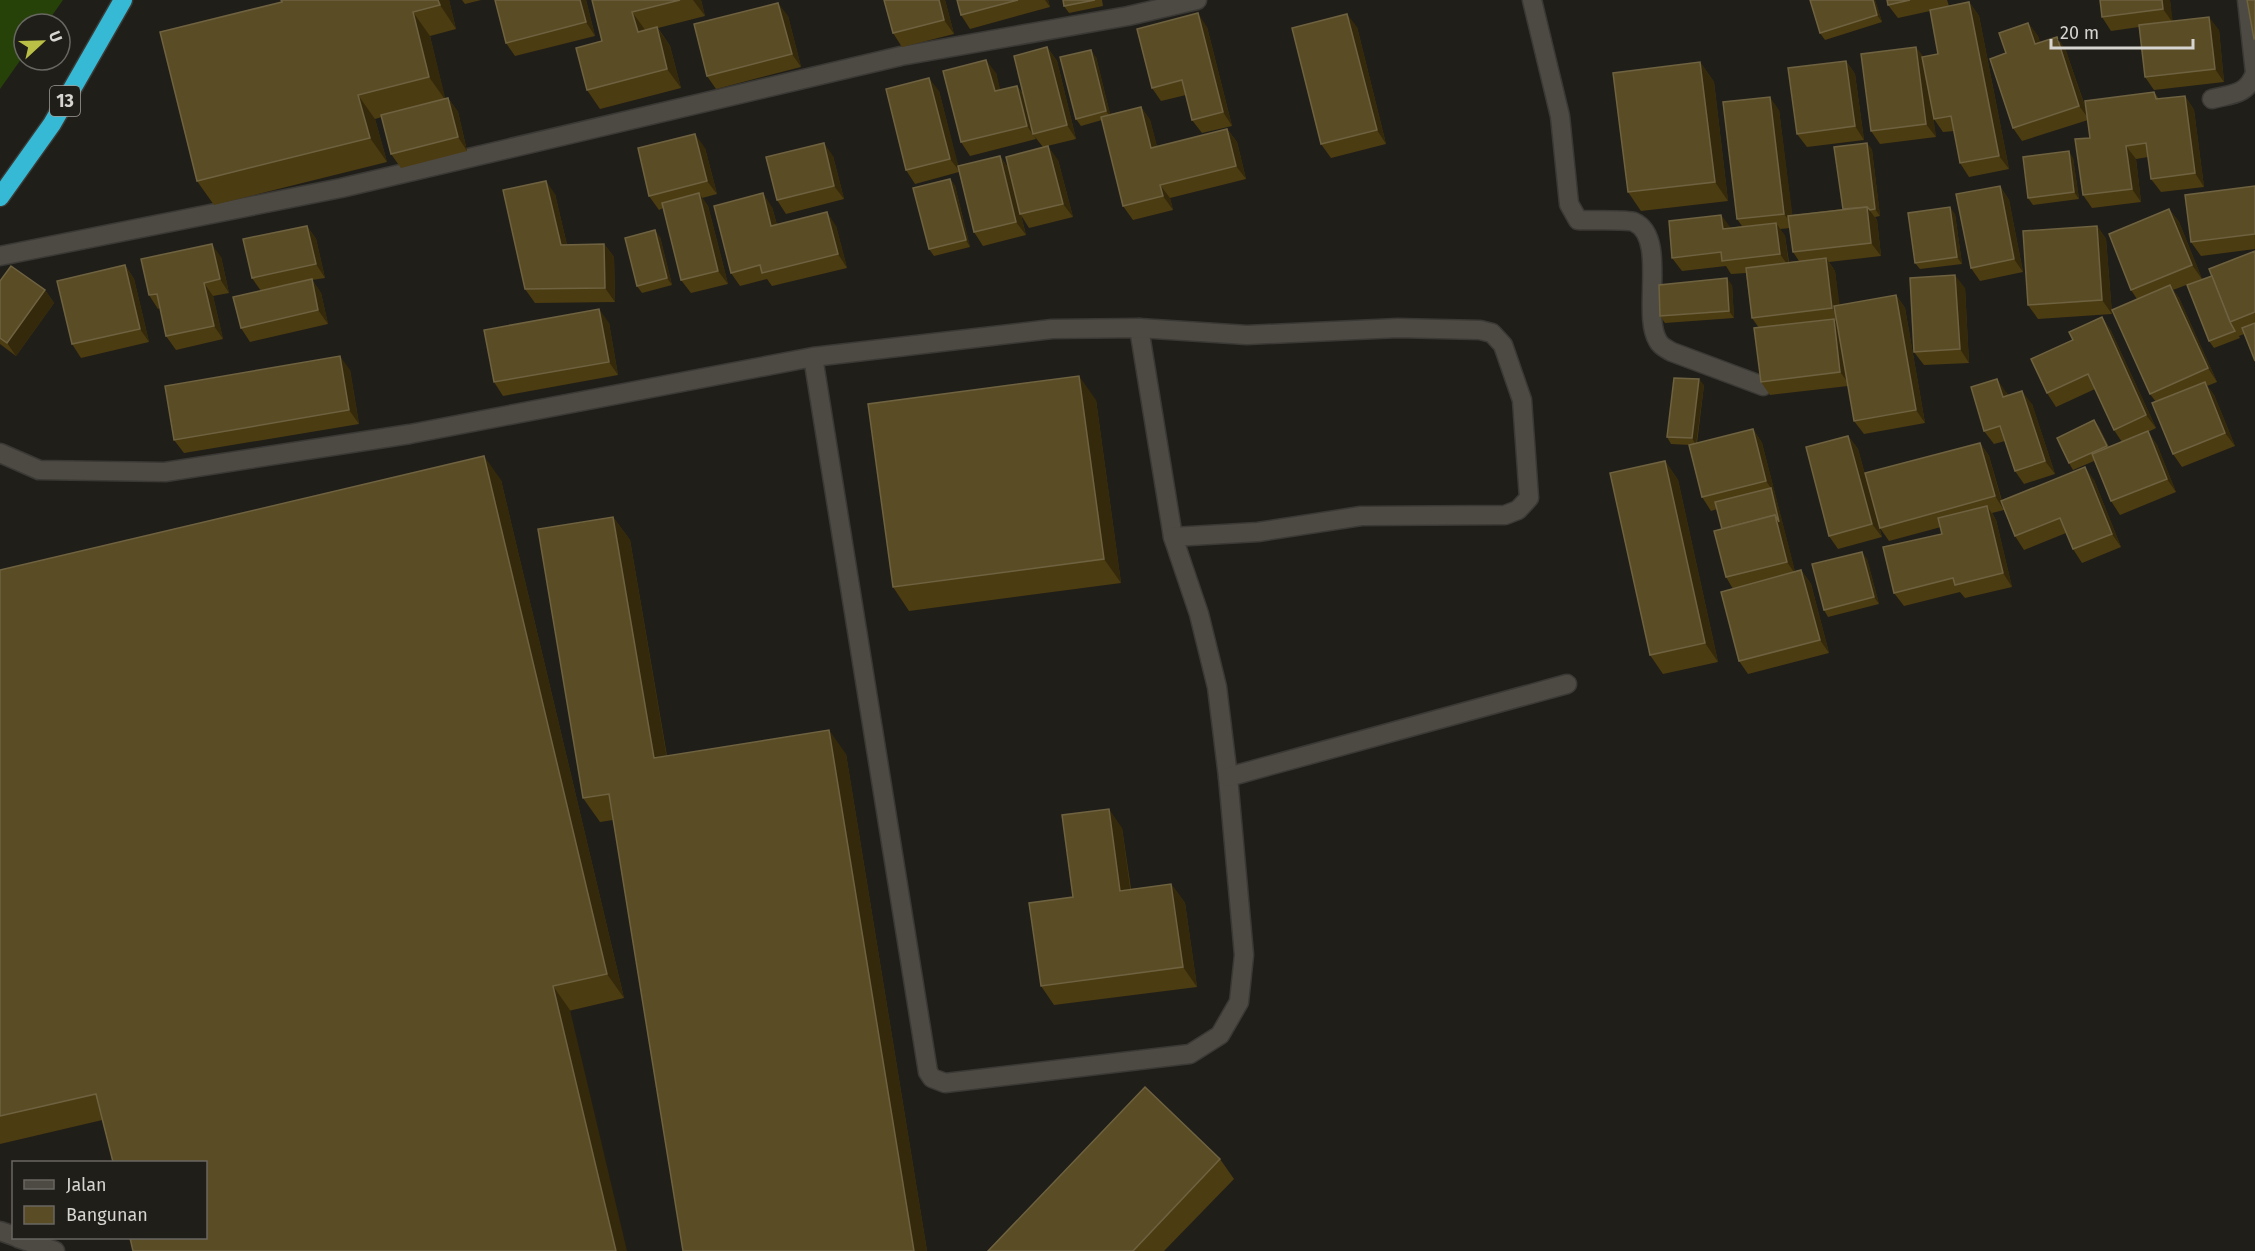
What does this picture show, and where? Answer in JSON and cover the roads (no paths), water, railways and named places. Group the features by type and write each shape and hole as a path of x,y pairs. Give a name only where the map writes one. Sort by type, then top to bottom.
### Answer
{"highway":[{"name":"13","path":"0,198 52,124 123,0"}],"street":[{"path":"0,256 341,188 901,56 1126,8 1197,0"},
{"path":"1532,0 1560,116 1569,204 1578,220 1633,222 1646,233 1651,247 1653,332 1659,344 1672,352 1763,386"},
{"path":"2212,99 2240,93 2251,85 2255,73 2247,0"},
{"path":"813,357 927,1060 932,1078 945,1083 1190,1054 1220,1035 1239,1002 1244,955 1228,777 1217,687 1199,614 1173,537 1138,328"},
{"path":"0,453 39,470 165,472 410,434 813,357 1052,329 1138,328 1247,335 1398,328 1480,330 1491,333 1503,345 1522,400 1529,498 1518,510 1505,515 1360,516 1258,532 1173,537"},
{"path":"1228,777 1567,684"},
{"path":"22,1239 55,1251"}]}
